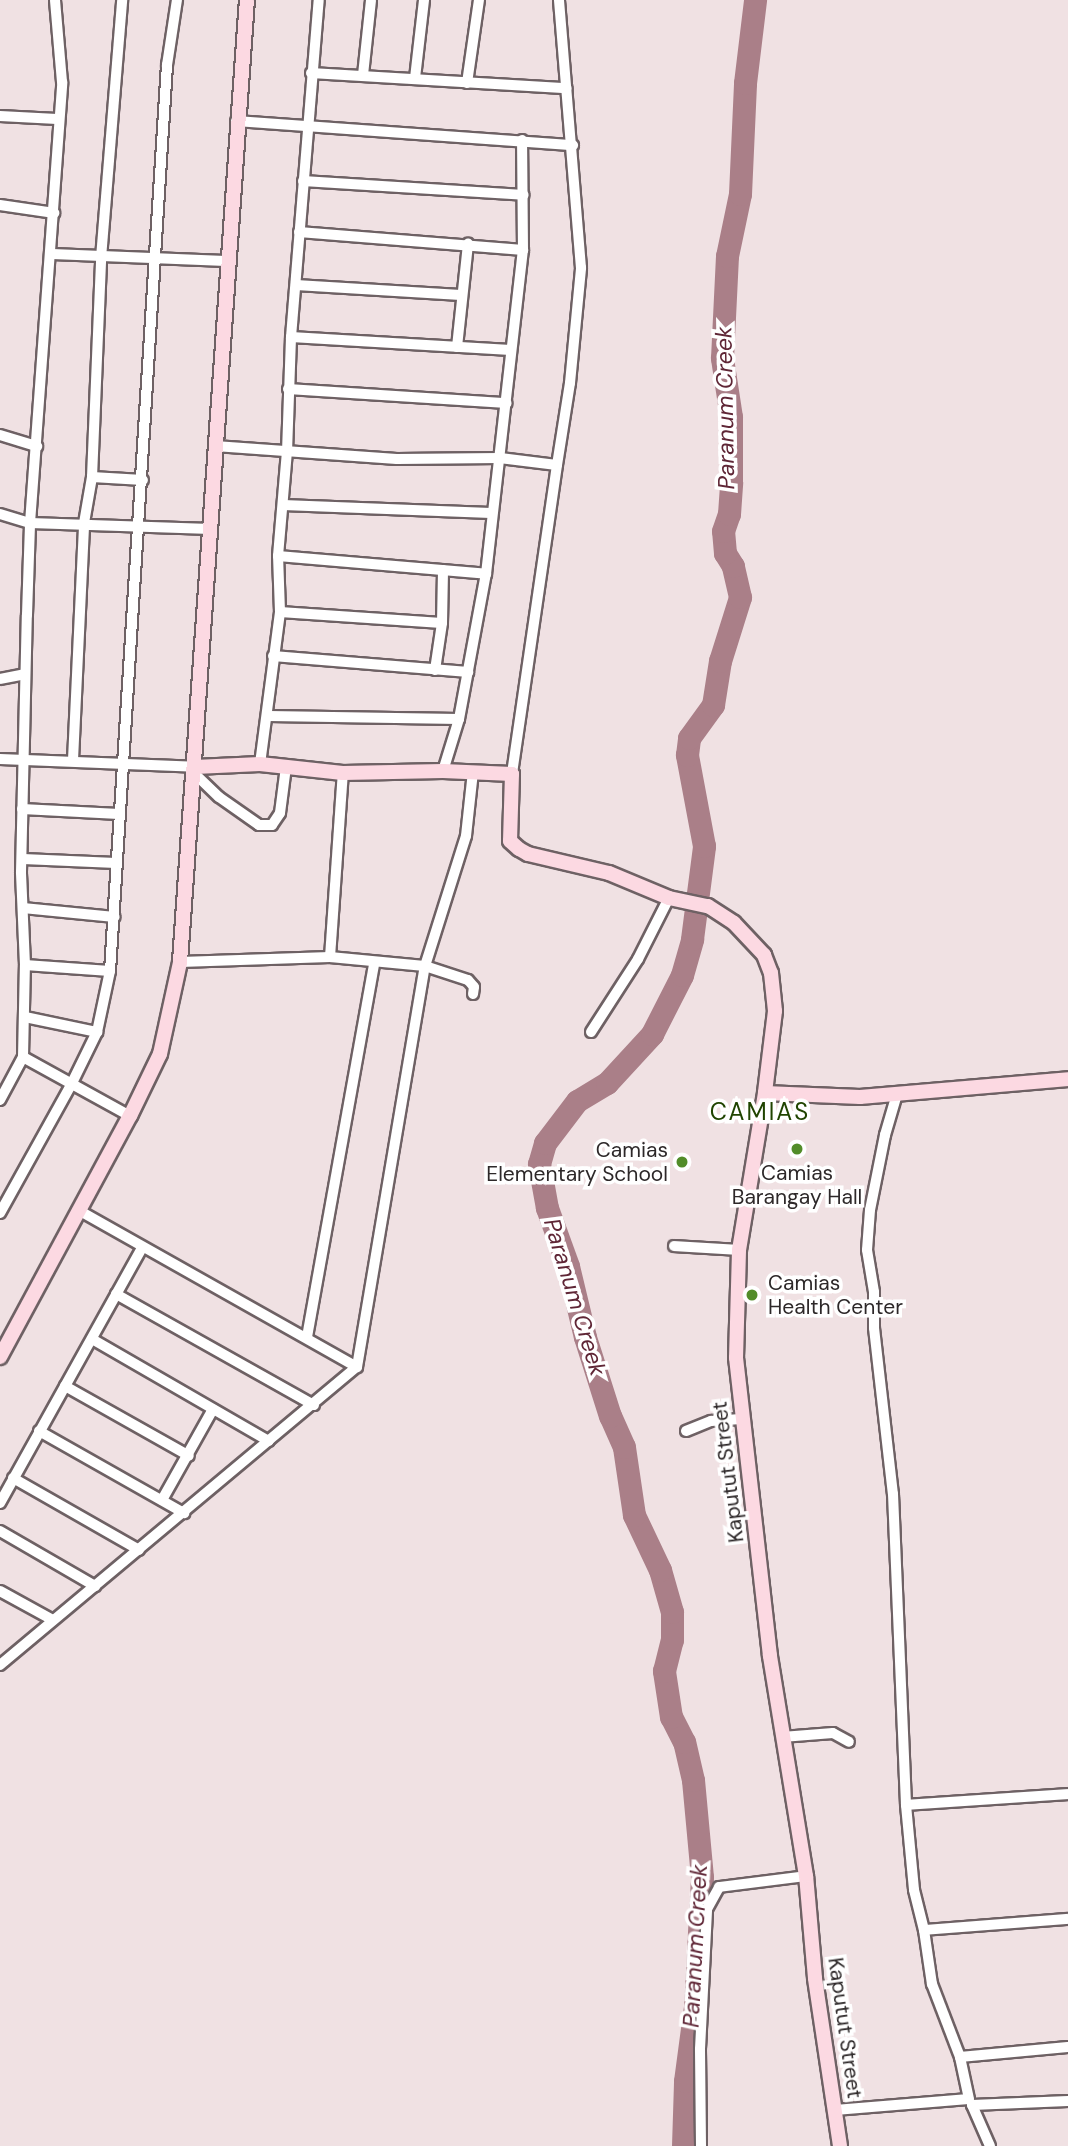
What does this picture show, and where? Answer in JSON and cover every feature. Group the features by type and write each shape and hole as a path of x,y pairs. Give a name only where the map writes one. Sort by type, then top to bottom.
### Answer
{"street":[{"path":"0,1100 23,1058 25,965 22,808 25,674 30,523 54,213 57,119 62,82 55,0"},
{"path":"73,760 84,523 92,477 101,258 122,0"},
{"path":"0,1213 71,1085 97,1032 110,971 115,917 118,814 124,764 143,480 167,65 177,0"},
{"path":"0,1357 80,1211 160,1054 180,962 195,770 236,121 247,0"},
{"path":"260,764 269,716 273,656 280,612 278,556 287,452 291,337 319,0"},
{"path":"363,75 371,0"},
{"path":"415,78 424,0"},
{"path":"467,83 479,0"},
{"path":"559,0 581,268 570,383 512,774 510,841 528,854 609,873 676,898 591,1032"},
{"path":"311,73 567,88"},
{"path":"0,116 57,119"},
{"path":"236,121 573,145"},
{"path":"443,771 459,719 486,574 523,250 522,140"},
{"path":"303,181 524,195"},
{"path":"0,205 54,213"},
{"path":"299,232 523,250"},
{"path":"457,347 468,244"},
{"path":"51,254 227,261"},
{"path":"296,285 461,295"},
{"path":"291,337 511,350"},
{"path":"288,389 507,403"},
{"path":"0,435 37,446"},
{"path":"215,446 397,459 500,458 557,465"},
{"path":"92,477 143,480"},
{"path":"283,505 491,513"},
{"path":"0,514 30,523 211,529"},
{"path":"278,556 486,574"},
{"path":"435,670 442,624 443,570"},
{"path":"280,612 442,624"},
{"path":"273,656 468,672"},
{"path":"0,679 25,674"},
{"path":"269,716 459,719"},
{"path":"0,759 73,760 195,770 260,764 343,773 443,771 512,774"},
{"path":"195,770 219,797 259,825 272,825 279,813 286,767"},
{"path":"3,1659 184,1513 357,1367 425,966 466,836 473,772"},
{"path":"330,957 343,773"},
{"path":"22,808 118,814"},
{"path":"23,859 116,863"},
{"name":"Kaputut Street","path":"676,898 708,906 745,933 764,955 771,973 775,1011 765,1093 739,1250 736,1358 741,1419 782,1737 806,1875 816,1978 840,2146"},
{"path":"23,908 115,917"},
{"path":"180,962 330,957 425,966 468,980 474,987 473,994"},
{"path":"307,1337 374,963"},
{"path":"25,965 110,971"},
{"path":"24,1017 97,1032"},
{"path":"23,1058 130,1116"},
{"path":"765,1093 860,1097 1068,1079"},
{"path":"897,1094 870,1210 867,1250 874,1292 874,1328 893,1494 906,1805 914,1890 924,1930 932,1984 960,2057 970,2102 990,2146"},
{"path":"80,1211 357,1367"},
{"path":"674,1246 739,1250"},
{"path":"0,1503 142,1248"},
{"path":"116,1294 314,1405"},
{"path":"92,1339 269,1441"},
{"path":"65,1386 189,1455"},
{"path":"162,1500 213,1409"},
{"path":"686,1431 711,1421 741,1419"},
{"path":"39,1431 184,1513"},
{"path":"13,1478 139,1550"},
{"path":"0,1531 95,1586"},
{"path":"0,1591 53,1620"},
{"path":"782,1737 833,1733 849,1742"},
{"path":"906,1805 1068,1794"},
{"path":"701,2146 700,2049 707,1909 719,1887 806,1875"},
{"path":"924,1930 1068,1919"},
{"path":"960,2057 1068,2047"},
{"path":"835,2110 970,2102 1068,2101"}],"waterway":[{"name":"Paranum Creek","path":"683,2146 685,2081 695,2006 702,1877 693,1780 684,1742 671,1717 664,1671 672,1640 672,1612 660,1570 634,1515 624,1447 610,1416 585,1337 568,1266 547,1208 539,1164 545,1143 577,1101 607,1083 652,1034 682,975 692,939 704,846 687,755 689,738 713,705 720,661 740,597 733,566 725,553 723,531 729,514 731,417 722,358 727,256 740,194 745,83 755,0"}],"place":[{"name":"Camias Barangay Hall","path":"797,1149"},
{"name":"Camias Elementary School","path":"682,1162"},
{"name":"Camias Health Center","path":"752,1295"}],"district":[{"name":"CAMIAS","path":"760,1112"}]}
